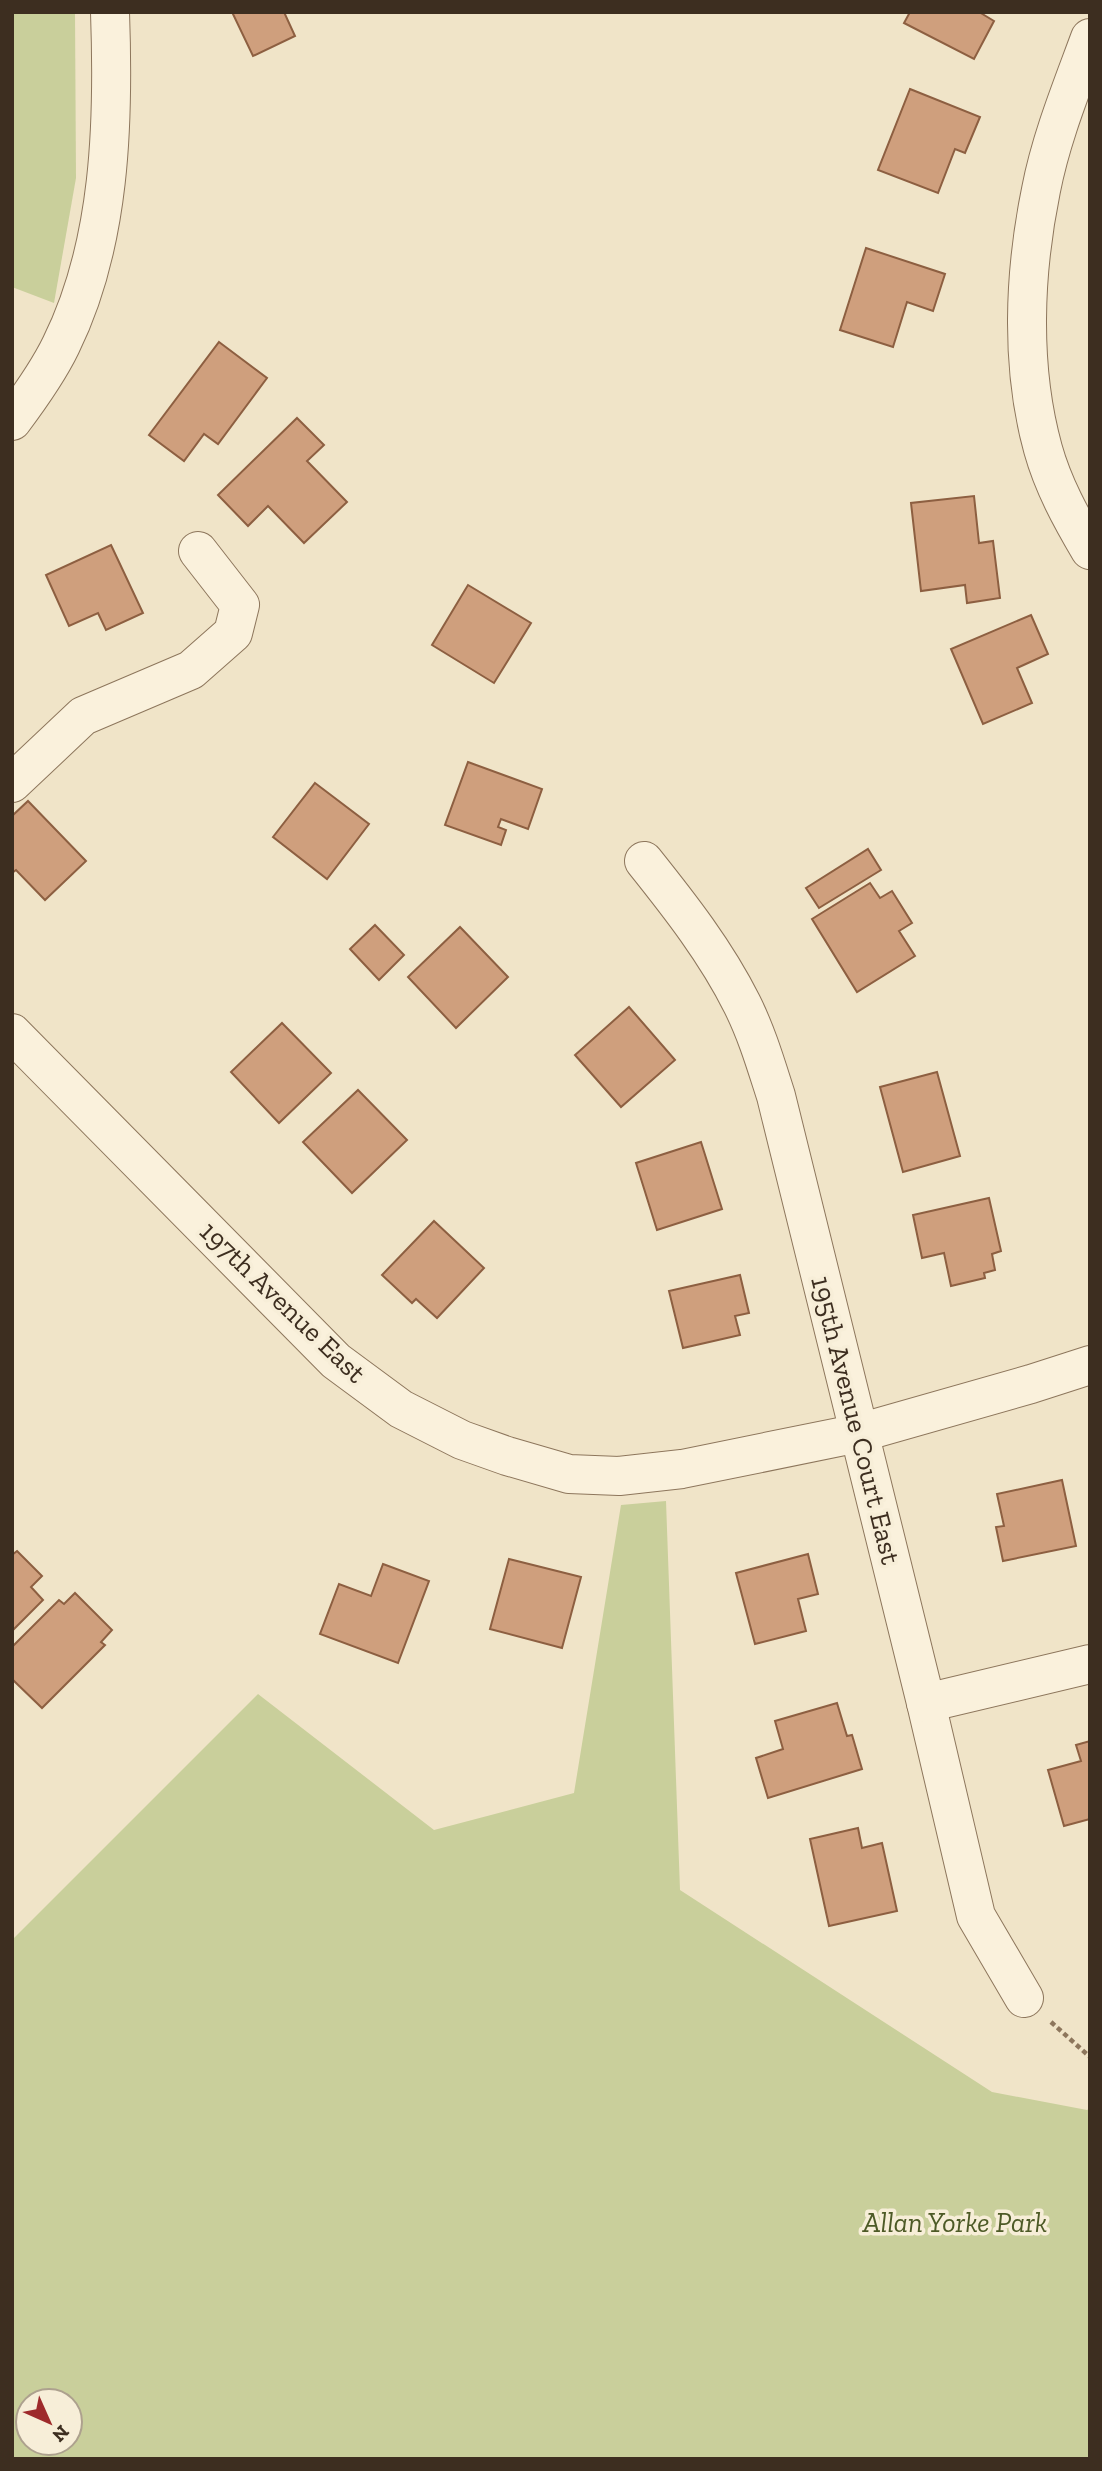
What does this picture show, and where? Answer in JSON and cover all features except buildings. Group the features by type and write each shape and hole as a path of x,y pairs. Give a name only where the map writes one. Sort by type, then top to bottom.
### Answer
{"street":[{"path":"12,421 24,381 61,346 87,275 108,176 112,67 110,12"},
{"path":"1090,37 1070,91 1041,188 1027,297 1032,395 1043,449 1064,506 1090,550"},
{"path":"12,783 83,716 191,670 233,633 240,606 198,551"},
{"name":"195th Avenue Court East","path":"644,861 685,913 722,969 743,1005 762,1052 776,1096 976,1916 1024,1998"},
{"name":"197th Avenue East","path":"12,1033 336,1361 401,1409 463,1440 507,1456 569,1474 619,1476 682,1469 859,1433 1090,1365"},
{"path":"926,1703 1090,1664"}],"path":[{"path":"1024,1998 1090,2057"}],"green space":[{"path":"12,12 75,12 76,178 54,303 12,287"},
{"name":"Allan Yorke Park","path":"666,1501 680,1890 992,2092 1087,2110 1090,2108 1090,2459 12,2459 12,1940 258,1694 434,1830 574,1793 621,1505"}]}
